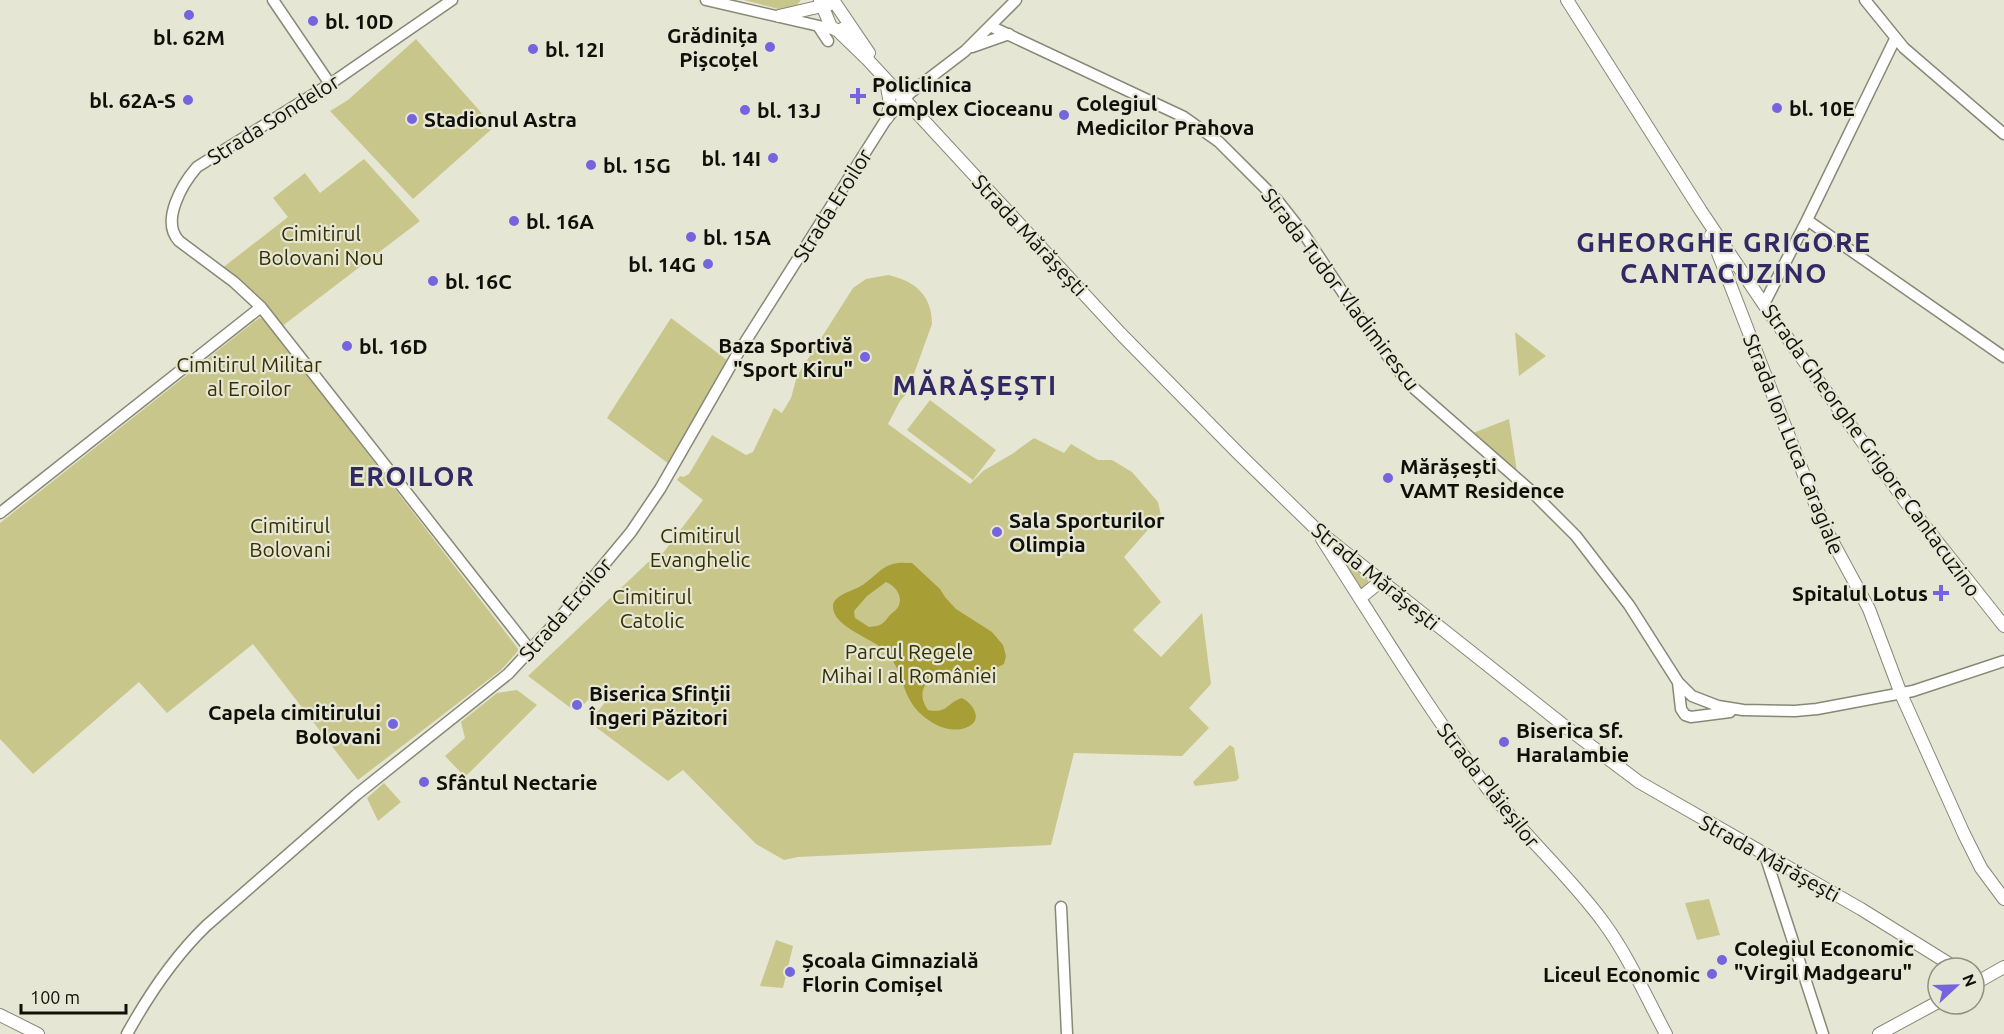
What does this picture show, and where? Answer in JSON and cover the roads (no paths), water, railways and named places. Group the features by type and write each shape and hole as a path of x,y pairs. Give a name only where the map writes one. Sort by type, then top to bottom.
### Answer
{"main road":[{"path":"794,12 804,0"},
{"name":"Strada Gheorghe Grigore Cantacuzino","path":"1567,0 1701,211 1764,304 1880,467 2004,626"},
{"path":"779,16 833,7 845,27 829,30"},
{"name":"Strada Mărășești","path":"833,7 829,30 885,77"},
{"name":"Strada Mărășești","path":"833,7 904,99 1155,369 1317,530 1639,782 1898,931 1937,956"},
{"path":"885,77 889,96 888,118"},
{"name":"Strada Ion Luca Caragiale","path":"1701,211 1812,498 1831,539 1869,609 1901,694 1976,860 2004,899"},
{"name":"Strada Plăieșilor","path":"1317,530 1455,744 1526,835 1605,924 1666,1034"},
{"path":"1360,598 1381,581"},
{"path":"1986,976 2004,967"},
{"path":"1879,1034 1926,1009"},
{"path":"0,1015 38,1034"}],"street":[{"path":"273,0 330,84"},
{"name":"Strada Sondelor","path":"452,0 330,84 197,167 187,180 174,212 171,228 175,236 234,282 261,307 531,651"},
{"path":"706,0 829,30"},
{"path":"965,51 1016,0"},
{"path":"1865,0 1895,39 2004,134"},
{"name":"Strada Tudor Vladimirescu","path":"990,26 1184,117 1210,134 1248,169 1296,224 1363,323 1408,383 1530,490 1576,536 1629,605 1678,682 1696,698"},
{"path":"965,51 985,41 1008,34"},
{"path":"1764,304 1895,39"},
{"name":"Strada Eroilor","path":"127,1034 162,976 206,926 345,804 508,674 531,651 644,514 672,471 735,358 888,118 904,99 965,51"},
{"path":"1807,220 2004,357"},
{"path":"0,513 261,307"},
{"path":"1743,710 1718,706 1696,698 1686,698 1681,703 1681,709 1685,715 1694,716 1743,710 1806,710 1901,694 2004,660"},
{"name":"Strada Tudor Vladimirescu","path":"1678,682 1681,703"},
{"path":"1694,716 1701,709 1696,698"},
{"path":"1765,855 1823,1034"},
{"path":"1060,907 1067,1034"}],"place":[{"name":"bl. 62M","path":"189,15"},
{"name":"bl. 10D","path":"313,21"},
{"name":"Grădinița Pișcoțel","path":"770,47"},
{"name":"bl. 12I","path":"533,49"},
{"name":"Policlinica Complex Cioceanu","path":"858,96"},
{"name":"bl. 62A-S","path":"188,100"},
{"name":"bl. 10E","path":"1777,108"},
{"name":"bl. 13J","path":"745,110"},
{"name":"Colegiul Medicilor Prahova","path":"1064,115"},
{"name":"Stadionul Astra","path":"412,119"},
{"name":"bl. 14I","path":"773,158"},
{"name":"bl. 15G","path":"591,165"},
{"name":"bl. 16A","path":"514,221"},
{"name":"bl. 15A","path":"691,237"},
{"name":"bl. 14G","path":"708,264"},
{"name":"bl. 16C","path":"433,281"},
{"name":"bl. 16D","path":"347,346"},
{"name":"Baza Sportivă \"Sport Kiru\"","path":"865,357"},
{"name":"Mărășești VAMT Residence","path":"1388,478"},
{"name":"Sala Sporturilor Olimpia","path":"997,532"},
{"name":"Spitalul Lotus","path":"1941,593"},
{"name":"Biserica Sfinții Îngeri Păzitori","path":"577,705"},
{"name":"Capela cimitirului Bolovani","path":"393,724"},
{"name":"Biserica Sf. Haralambie","path":"1504,742"},
{"name":"Sfântul Nectarie","path":"424,782"},
{"name":"Colegiul Economic \"Virgil Madgearu\"","path":"1722,960"},
{"name":"Școala Gimnazială Florin Comișel","path":"790,972"},
{"name":"Liceul Economic","path":"1712,974"}],"district":[{"name":"GHEORGHE GRIGORE CANTACUZINO","path":"1724,258"},
{"name":"MĂRĂȘEȘTI","path":"975,385"},
{"name":"EROILOR","path":"412,476"}],"park label":[{"name":"Cimitirul Bolovani Nou","path":"321,245"},
{"name":"Cimitirul Militar al Eroilor","path":"249,376"},
{"name":"Cimitirul Bolovani","path":"290,537"},
{"name":"Cimitirul Evanghelic","path":"700,547"},
{"name":"Cimitirul Catolic","path":"652,608"},
{"name":"Parcul Regele Mihai I al României","path":"909,663"}]}
